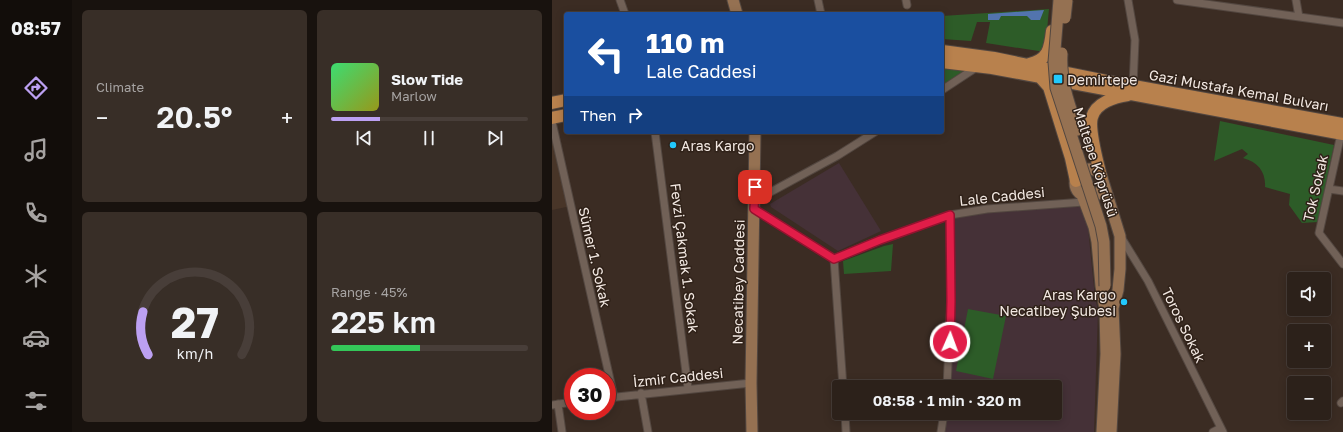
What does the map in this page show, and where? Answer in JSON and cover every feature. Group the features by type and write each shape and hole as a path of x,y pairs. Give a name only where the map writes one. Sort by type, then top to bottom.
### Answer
{"main road":[{"path":"733,0 736,12"},
{"path":"1028,64 1038,62 1044,58 1049,49 1052,38 1056,0"},
{"name":"Maltepe Köprüsü","path":"1059,0 1054,62 1056,88 1101,226 1109,286"},
{"name":"Maltepe Köprüsü","path":"1067,0 1061,62 1063,79 1068,101 1107,223 1110,242 1109,286"},
{"name":"Gazi Mustafa Kemal Bulvarı","path":"944,51 1028,64 1133,90"},
{"name":"Gazi Mustafa Kemal Bulvarı","path":"944,62 992,68 1041,78 1133,90 1342,130"},
{"path":"1041,78 1049,87 1071,158 1077,189 1083,198 1096,234 1101,286 1109,308 1115,354 1111,432"},
{"path":"1109,308 1118,290 1120,269 1120,236 1102,179 1092,136 1091,118 1096,110 1103,104 1133,90"},
{"path":"552,102 564,100"},
{"path":"552,118 564,115"},
{"name":"Necatibey Caddesi","path":"752,432 751,383 755,134"},
{"path":"1076,181 1080,174 1087,170 1095,171 1102,179 1103,186 1099,193 1091,197 1083,198"},
{"path":"1102,432 1109,286"}],"street":[{"path":"620,0 624,12"},
{"path":"818,0 821,12"},
{"path":"1128,0 1134,40 1133,90"},
{"path":"1177,0 1212,2 1343,23"},
{"path":"1296,0 1299,17"},
{"path":"944,89 977,66"},
{"name":"Sümer 1. Sokak","path":"552,122 604,368"},
{"name":"Tok Sokak","path":"1342,130 1319,233 1343,264"},
{"name":"Fevzi Çakmak 1. Sokak","path":"655,134 688,388"},
{"path":"843,380 834,259 754,205 872,134"},
{"path":"1329,189 1343,192"},
{"name":"Lale Caddesi","path":"834,259 880,240 950,215 987,209 1083,198"},
{"path":"946,380 951,301 950,215"},
{"name":"Toros Sokak","path":"1120,236 1148,281 1222,430 1213,432"},
{"name":"İzmir Caddesi","path":"616,396 751,383"},
{"path":"641,393 648,432"},
{"path":"555,405 562,432"},
{"path":"845,420 846,432"},
{"path":"942,432 943,420"}],"shaded area":[{"path":"552,122 571,206 552,210"},
{"path":"839,163 881,231 838,251 771,207 770,204"},
{"path":"1078,202 1088,228 1095,297 1098,311 1094,432 941,432 943,420 1062,420 1062,380 947,380 950,215"}],"green space":[{"path":"1049,9 1045,52 986,43 990,22 977,22 971,41 944,39 944,16"},
{"path":"944,62 977,66 944,89"},
{"path":"1220,121 1334,145 1318,222 1302,223 1289,205 1290,194 1265,187 1264,177 1260,168 1253,162 1243,158 1248,154 1242,149 1214,161"},
{"path":"893,244 891,271 844,274 843,261"},
{"path":"968,309 1006,316 993,379 956,371"}],"water":[{"path":"1044,10 1040,20 1031,20 1027,16 1001,16 999,20 988,20 988,14"}],"place":[{"name":"Demirtepe","path":"1058,79"},
{"name":"Aras Kargo","path":"673,145"},
{"name":"Aras Kargo Necatibey Şubesi","path":"1124,302"}],"route":[{"path":"755,187 754,209 834,259 880,240 950,215 950,342"}]}
